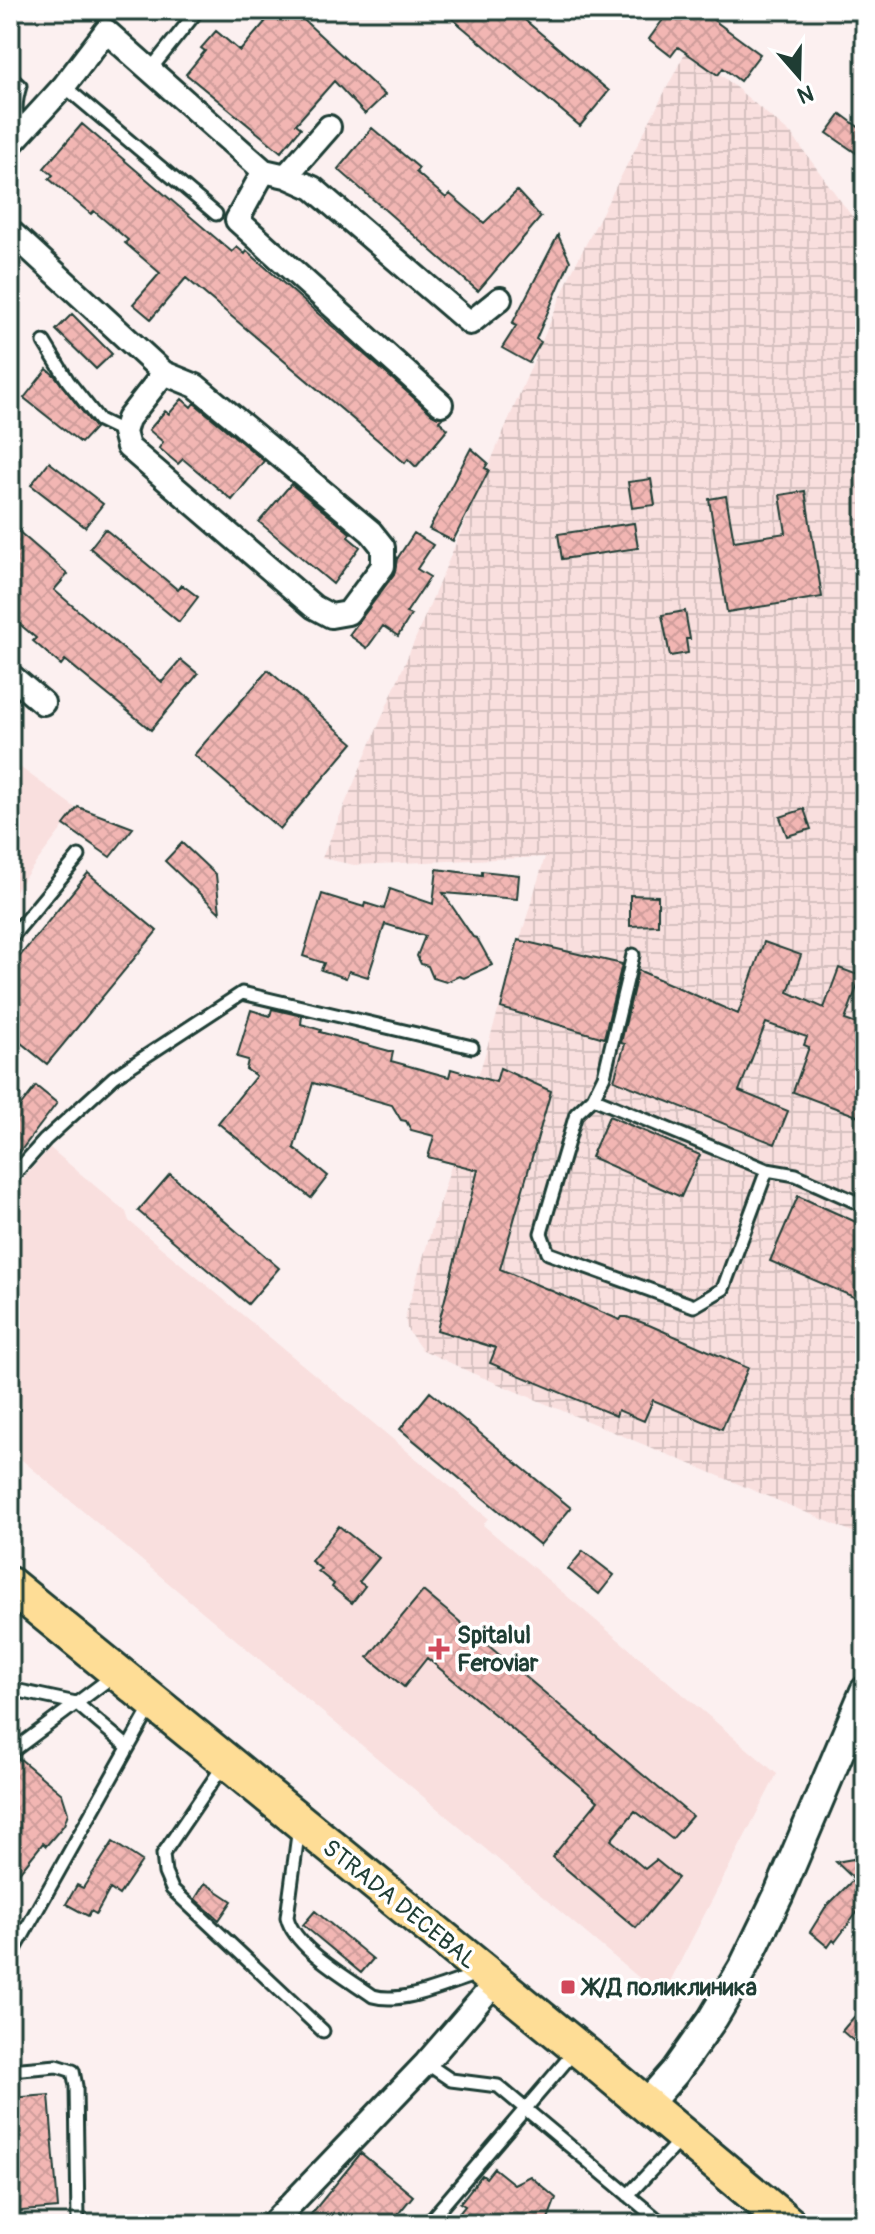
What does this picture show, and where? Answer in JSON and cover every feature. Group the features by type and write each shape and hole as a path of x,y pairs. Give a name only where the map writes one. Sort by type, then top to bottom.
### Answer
{"main road":[{"name":"STRADA DECEBAL","path":"10,1585 789,2224"}],"street":[{"path":"16,138 64,86 106,31 275,174 313,188 470,323 500,299"},
{"path":"329,127 275,174 237,220 441,404"},
{"path":"10,231 164,373 196,386 371,532 383,547 383,566 348,613 331,616 314,607 128,447 124,432 128,419 164,373"},
{"path":"10,675 43,703"},
{"path":"646,2105 675,2072 743,1968 778,1896 865,1691"},
{"path":"272,2224 426,2063 489,1978"}],"lane":[{"path":"150,70 198,10"},
{"path":"10,77 20,86 15,105 16,138"},
{"path":"64,86 216,214"},
{"path":"44,342 68,381 99,420 124,432"},
{"path":"10,939 79,856"},
{"path":"633,955 604,1076 593,1098 576,1114 541,1233 548,1253 694,1306 723,1289 767,1170"},
{"path":"10,1179 45,1140 114,1077 242,993 472,1047"},
{"path":"593,1098 767,1170 796,1175 865,1206"},
{"path":"10,1753 117,1673"},
{"path":"10,1689 76,1703 128,1747"},
{"path":"10,1958 153,1703"},
{"path":"226,1762 163,1854 165,1873 172,1889 323,2031"},
{"path":"300,1822 287,1917 299,1940 373,1996 382,1999 400,1998 489,1978"},
{"path":"427,2224 577,2048"},
{"path":"426,2063 451,2080 498,2086 663,2224"},
{"path":"10,2070 57,2066 73,2071 76,2086 76,2224"},
{"path":"628,2195 683,2137"}],"shaded area":[{"path":"688,47 792,135 865,234 865,1537 421,1349 407,1329 405,1317 545,857 354,865 322,858 571,273"},
{"path":"10,760 77,809 10,897"},
{"name":"Spitalul Feroviar","path":"50,1148 126,1212 129,1221 488,1518 483,1525 777,1774 662,1997 10,1450 10,1194"}],"building":[{"path":"251,10 293,10 385,95 365,114 334,81 296,124 301,128 281,152 186,74 205,51 201,48 216,31 240,51 265,22"},
{"path":"442,10 513,10 609,91 580,126"},
{"path":"670,10 717,10 711,18 760,54 740,81 723,68 718,75 678,47 671,56 649,39"},
{"path":"841,114 865,132 865,159 827,133"},
{"path":"82,124 232,252 237,247 245,254 247,251 432,414 442,418 439,421 448,429 416,467 408,459 405,463 186,278 151,319 133,304 160,273 94,211 91,214 49,179 53,175 44,168"},
{"path":"372,128 419,168 416,172 446,198 450,194 484,223 517,191 541,217 478,291 338,169"},
{"path":"558,235 570,261 536,339 541,342 529,363 502,348 516,326 512,324"},
{"path":"72,314 112,354 96,369 56,330"},
{"path":"47,369 95,428 81,443 24,398"},
{"path":"182,399 191,407 194,403 264,461 232,500 183,459 178,464 159,448 163,442 149,430 165,411 169,414"},
{"path":"471,448 488,463 485,468 489,470 453,541 429,529"},
{"path":"49,462 103,504 85,527 31,485"},
{"path":"651,479 655,505 632,508 628,482"},
{"path":"291,484 350,533 348,537 360,547 333,584 259,522"},
{"path":"805,491 822,597 727,612 709,499 726,496 734,541 786,533 780,495"},
{"path":"634,523 638,548 562,559 558,534"},
{"path":"10,524 68,574 54,590 162,682 181,660 198,674 151,730 65,660 61,665 10,616"},
{"path":"105,529 178,590 182,585 198,597 179,622 90,548"},
{"path":"414,533 433,545 417,569 430,577 406,613 411,615 398,636 383,626 367,648 349,635 394,574 397,559"},
{"path":"685,611 690,639 686,639 688,653 670,656 662,615"},
{"path":"268,670 353,743 280,829 194,755"},
{"path":"78,807 133,828 110,857 64,825"},
{"path":"804,809 811,829 787,836 780,817"},
{"path":"182,843 216,875 220,913 165,861"},
{"path":"437,869 482,875 482,871 519,875 517,899 443,893 473,937 477,938 492,965 464,978 459,976 446,982 433,978 428,966 421,964 417,956 425,936 385,924 368,977 349,971 346,978 321,970 324,963 303,956 322,894 364,907 365,903 384,909 390,889 433,904"},
{"path":"88,873 157,931 47,1064 10,1034 10,968"},
{"path":"630,895 658,896 658,925 630,926"},
{"path":"518,940 622,964 604,1038 501,1008"},
{"path":"764,942 801,955 788,992 824,1008 839,968 861,976 845,1020 865,1027 865,1119 793,1092 809,1047 804,1045 807,1037 766,1023 739,1091 788,1111 775,1144 614,1080 625,1044 621,1043 638,970 738,1014"},
{"path":"272,1009 302,1016 301,1024 320,1032 393,1052 391,1061 449,1077 451,1069 496,1082 500,1068 551,1091 500,1269 620,1320 627,1317 649,1325 748,1368 722,1429 653,1400 644,1421 618,1410 616,1416 490,1363 496,1348 437,1330 478,1170 428,1157 434,1136 411,1130 392,1105 313,1083 294,1148 328,1176 311,1198 218,1123 256,1076 246,1069 248,1060 237,1057 251,1010 270,1016"},
{"path":"36,1086 57,1103 10,1165 10,1120"},
{"path":"609,1116 700,1155 681,1197 591,1157"},
{"path":"170,1174 279,1268 248,1304 138,1211"},
{"path":"798,1196 865,1226 865,1302 770,1261"},
{"path":"430,1392 571,1508 540,1545 400,1429"},
{"path":"339,1526 379,1558 359,1582 365,1586 352,1603 332,1587 334,1584 311,1561"},
{"path":"583,1551 614,1575 599,1594 568,1569"},
{"path":"423,1591 692,1816 672,1839 635,1811 611,1840 645,1869 656,1860 678,1878 636,1928 552,1857 598,1801 427,1658 404,1687 368,1657"},
{"path":"19,1758 62,1794 68,1813 64,1825 46,1846 43,1843 10,1884 10,1769"},
{"path":"113,1842 142,1861 119,1895 110,1889 96,1914 91,1911 88,1916 66,1904 77,1885 83,1888"},
{"path":"865,1857 865,1902 828,1947 810,1932 825,1908 854,1879 836,1862"},
{"path":"205,1883 232,1901 219,1920 195,1899"},
{"path":"315,1911 373,1959 361,1973 303,1925"},
{"path":"865,2004 865,2051 842,2031"},
{"path":"49,2095 58,2208 10,2212 10,2098"},
{"path":"361,2153 413,2196 390,2224 303,2224"},
{"path":"494,2168 514,2184 530,2176 556,2198 546,2224 451,2224 465,2206 460,2203 482,2175 486,2178"}],"place":[{"name":"Spitalul Feroviar","path":"439,1649"},
{"name":"Ж/Д поликлиника","path":"568,1987"}]}
